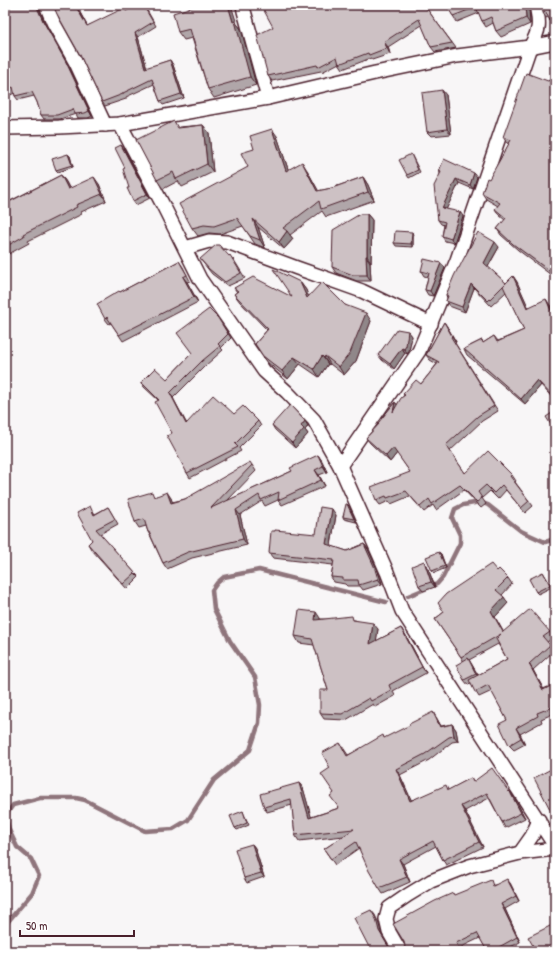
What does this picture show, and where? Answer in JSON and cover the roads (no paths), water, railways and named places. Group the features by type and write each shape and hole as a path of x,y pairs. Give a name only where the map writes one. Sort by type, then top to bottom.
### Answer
{"street":[{"path":"46,5 53,22 76,62 105,125"},
{"path":"243,5 268,98"},
{"path":"340,466 419,351 457,260 530,47 537,36 539,21 536,5"},
{"path":"5,128 120,124 268,98 374,73 457,56 530,47 555,42"},
{"path":"120,124 200,279 264,372 287,392 314,420 340,466 387,572 402,611 555,846"},
{"path":"185,248 209,240 227,242 362,291 430,324"},
{"path":"520,853 532,836 539,820"},
{"path":"400,951 389,932 386,919 389,908 408,895 431,881 469,866 520,853 555,849"}],"waterway":[{"path":"408,596 437,584 443,577 460,543 460,535 452,518 455,509 463,505 480,502 488,505 521,531 545,542 555,539"},
{"path":"5,925 32,893 39,876 31,859 17,847 9,830 7,821 8,812 13,805 40,798 76,798 85,800 145,831 173,829 188,820 214,780 250,750 259,723 260,705 255,677 230,641 214,609 212,590 224,577 259,570 386,602"}]}
